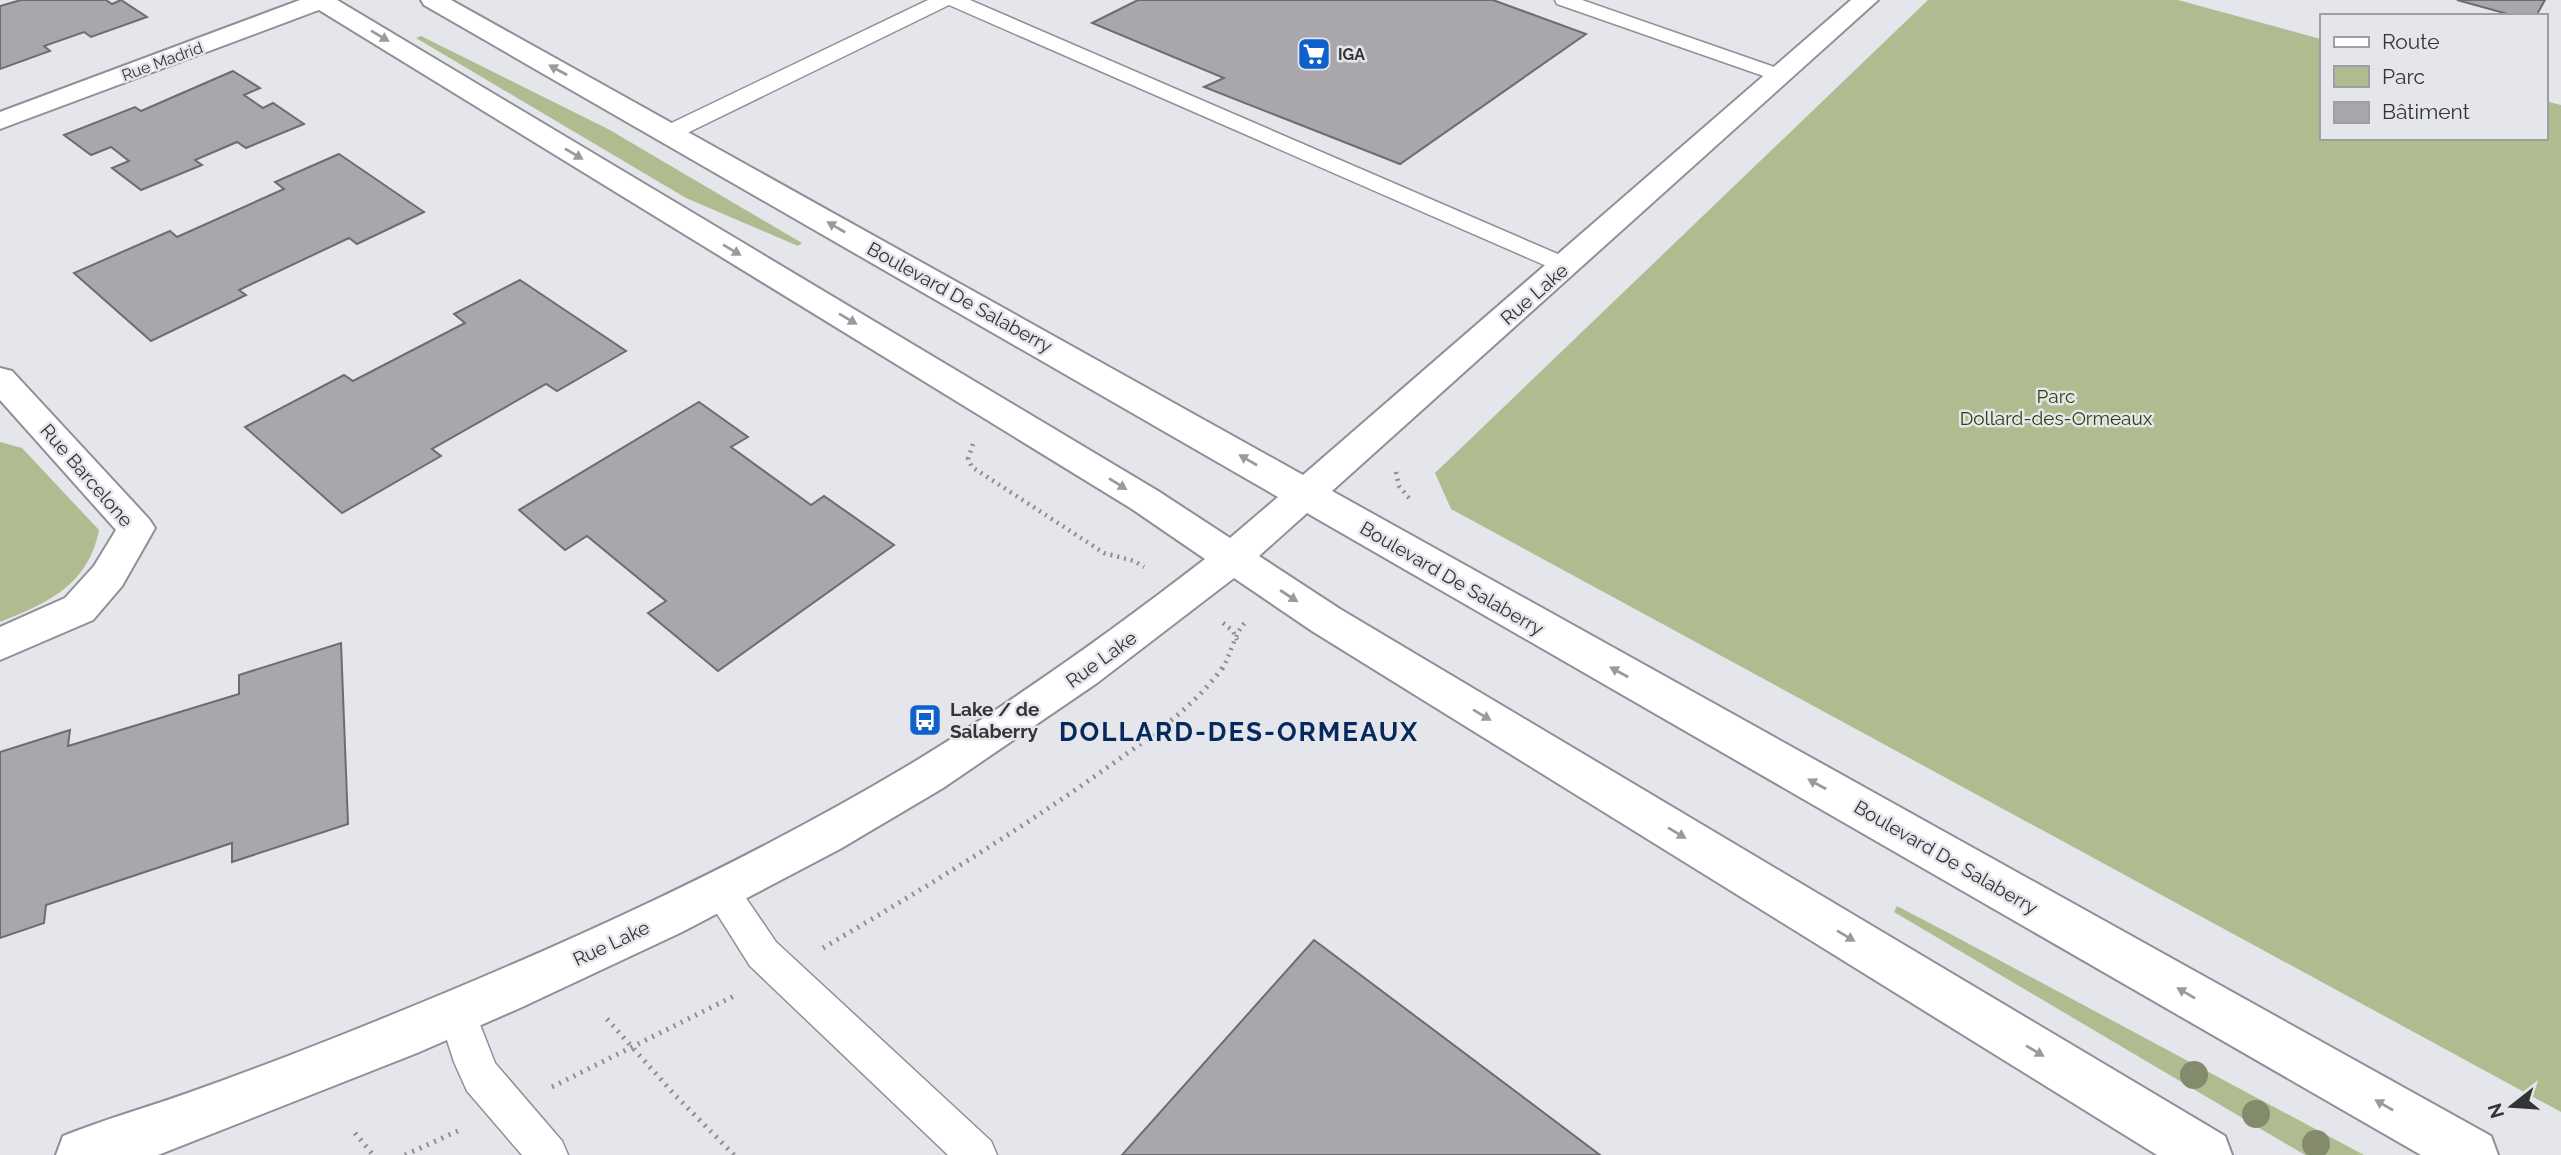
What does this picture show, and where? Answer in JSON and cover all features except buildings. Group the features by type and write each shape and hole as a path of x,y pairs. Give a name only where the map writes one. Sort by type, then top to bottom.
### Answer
{"street":[{"name":"Rue Madrid","path":"0,121 321,0"},
{"path":"321,0 1102,474 1326,620 2206,1155"},
{"name":"Boulevard De Salaberry","path":"433,0 2472,1155"},
{"name":"Rue Lake","path":"82,1155 170,1140 345,1058 631,935 867,810 1005,726 1106,656 1231,559 1307,495 1866,0"},
{"name":"Rue Barcelone","path":"0,379 14,416 136,527 108,576 79,609 0,644"}],"lane":[{"path":"669,133 943,0"},
{"path":"954,0 1566,265"},
{"path":"1564,0 1779,75"},
{"path":"720,890 772,962 977,1155"},
{"path":"457,1012 472,1062 481,1077 548,1155"}],"path":[{"path":"971,451 968,459 972,467 1104,553 1120,557"},
{"path":"814,953 936,882 1127,754 1189,706 1221,668 1237,641"},
{"path":"588,1070 749,988"},
{"path":"607,1019 734,1155"},
{"path":"355,1133 373,1155"},
{"path":"405,1155 432,1143"}],"green space":[{"name":"Parc Dollard-des-Ormeaux","path":"1928,0 2178,0 2320,39 2320,140 2547,140 2547,102 2561,105 2561,1112 1451,509 1435,473"},
{"path":"421,36 608,129 802,243 798,246 686,198 416,38"},
{"path":"0,442 22,448 99,530 94,549 75,579 49,599 0,622"},
{"path":"1897,906 2364,1155 2305,1155 1894,912"}],"place":[{"name":"IGA","path":"1314,54"},
{"name":"Lake / de Salaberry","path":"925,720"}],"district":[{"name":"DOLLARD-DES-ORMEAUX","path":"1239,732"}]}
